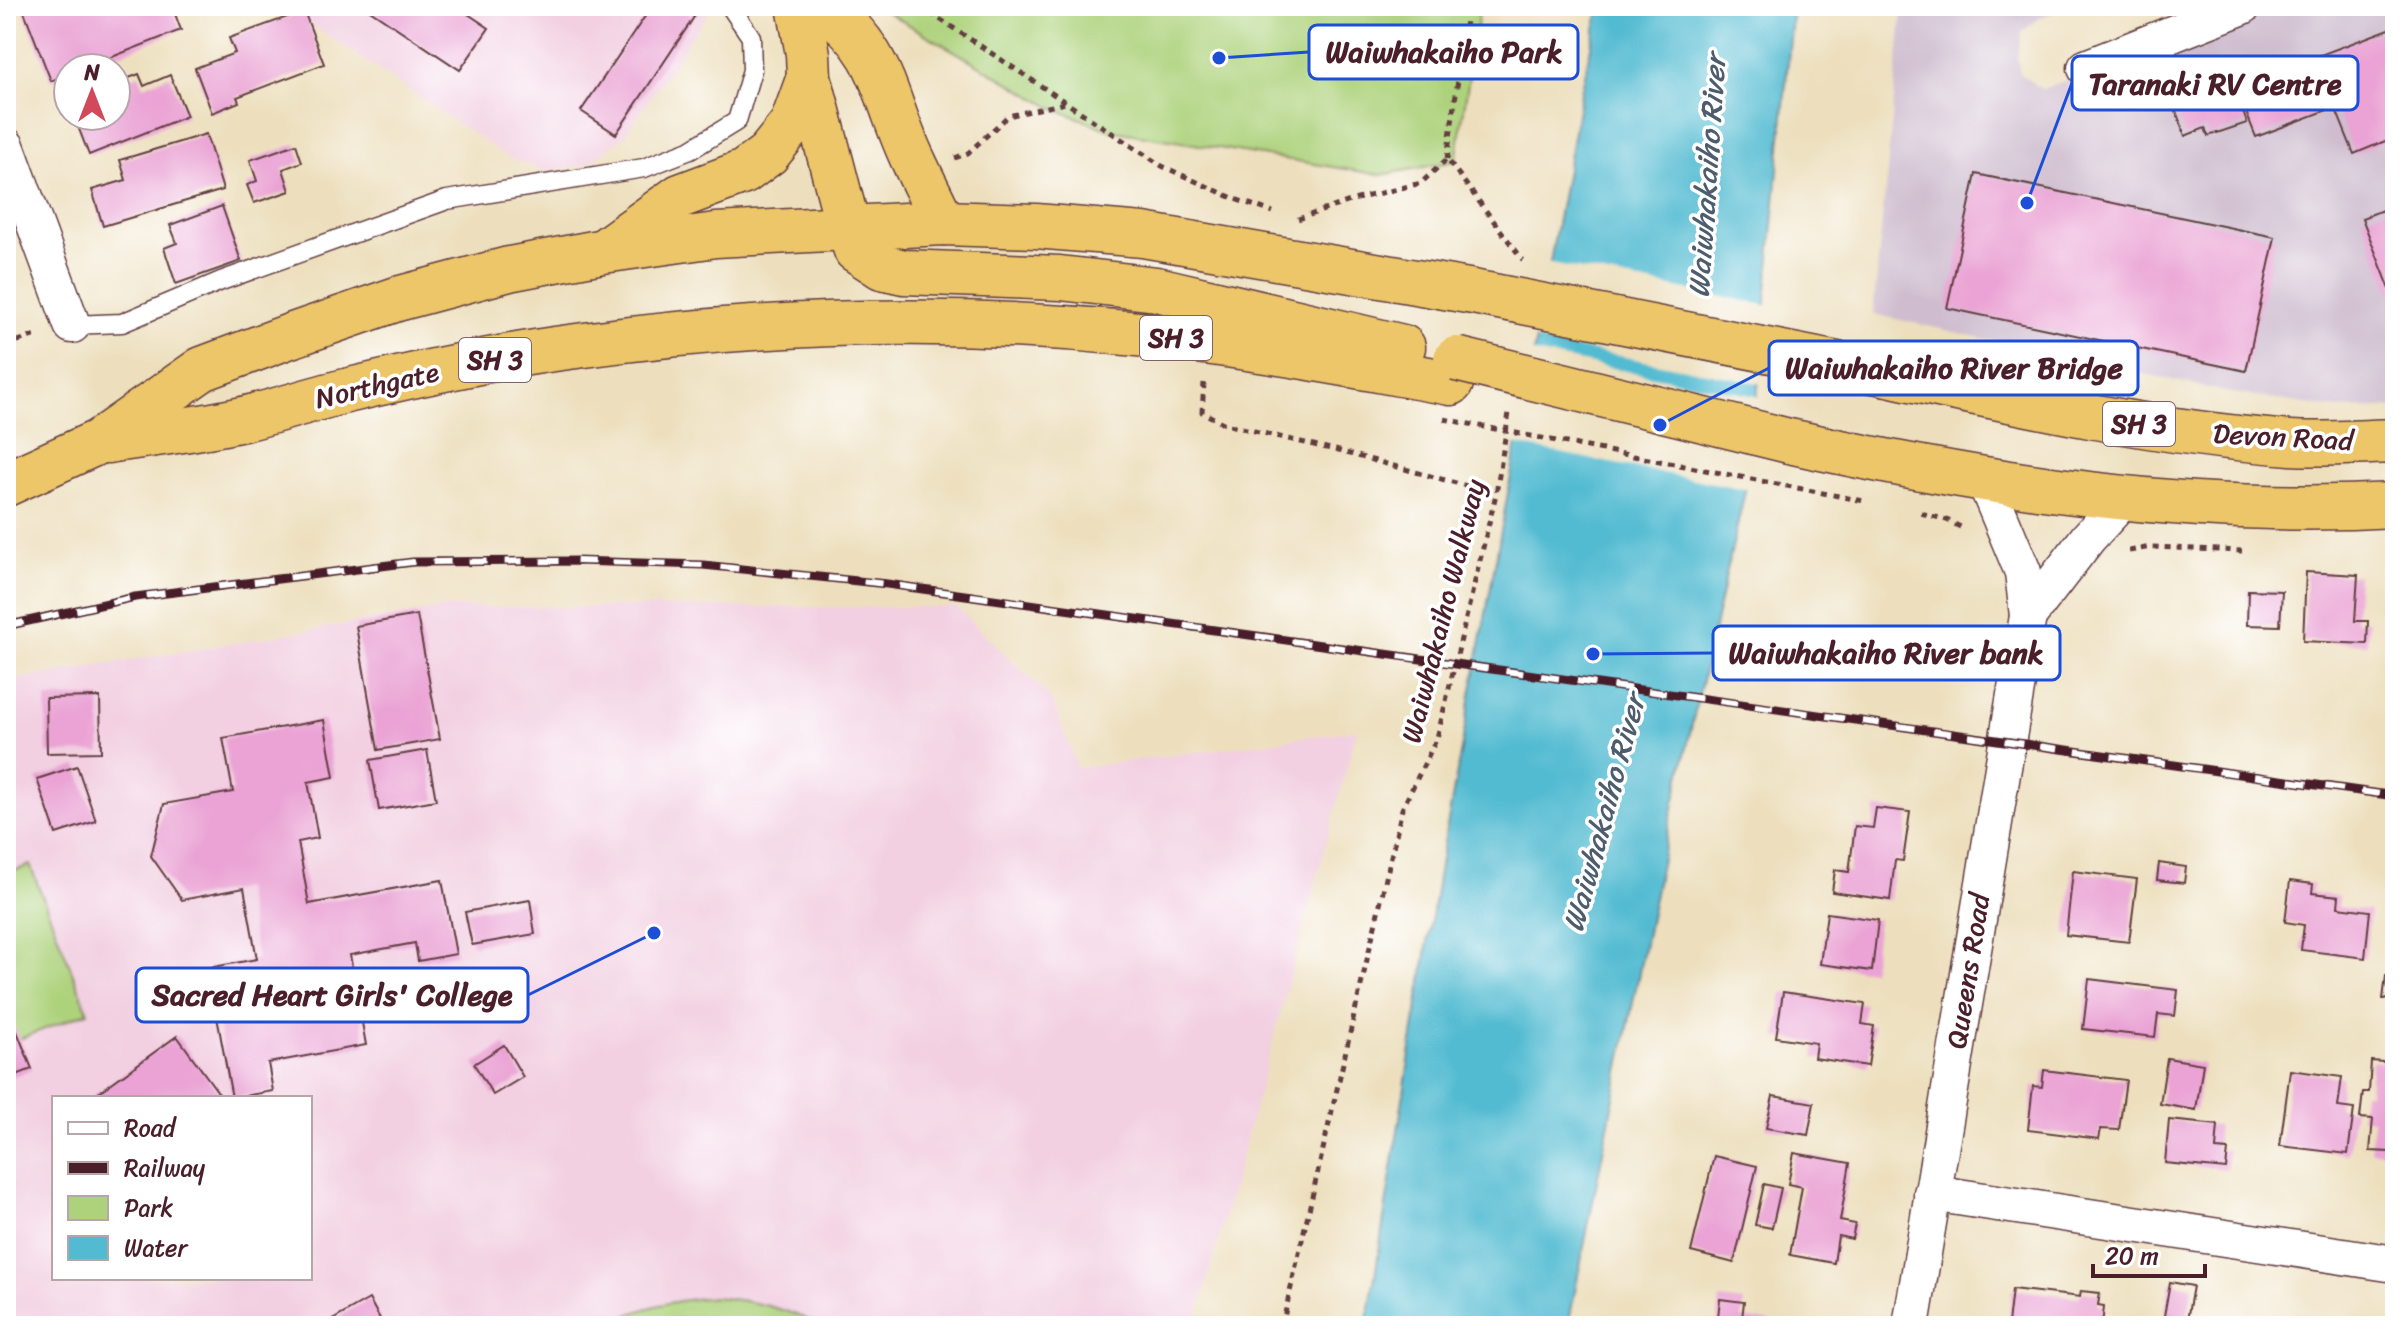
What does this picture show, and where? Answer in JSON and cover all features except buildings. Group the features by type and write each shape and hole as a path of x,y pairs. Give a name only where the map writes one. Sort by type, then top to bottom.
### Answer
{"highway":[{"path":"799,6 809,77 848,227 856,250 882,267 904,272 1060,278 1157,289 1450,387 1789,441 1985,481 2124,499 2310,508 2395,505"},
{"path":"823,6 844,21 875,60 914,163 943,223"},
{"path":"603,251 680,196 744,172 768,154 792,124 809,77"},
{"name":"SH 3","path":"848,227 943,223"},
{"name":"Devon Road","path":"943,223 1036,226 1143,235 1468,291 2079,415 2293,443 2395,441"},
{"name":"Northgate","path":"6,484 98,442 202,369 397,299 509,269 603,251 716,235 848,227"},
{"name":"Northgate","path":"98,442 242,419 457,366 566,347 679,333 787,324 1012,324 1211,342"},
{"name":"SH 3","path":"1211,342 1450,387"}],"street":[{"path":"2086,68 2243,6"},
{"path":"6,146 72,325"},
{"name":"Queens Road","path":"1911,1326 2028,616 2023,572 1985,481"},
{"name":"Queens Road","path":"2028,616 2088,538 2124,499"},
{"path":"1932,1193 2395,1264"}],"lane":[{"path":"72,325 122,323 221,281 447,200 644,168 690,150 737,121 752,70 751,37 732,9 734,6"}],"path":[{"path":"920,6 1162,166 1258,208 1299,219 1353,200 1421,183 1447,159 1468,6"},
{"path":"1447,159 1532,272"},
{"path":"1211,342 1202,412 1225,424 1496,494"},
{"path":"1450,387 1878,504"},
{"name":"Waiwhakaiho Walkway","path":"1282,1326 1402,809 1437,738 1496,494 1510,409"},
{"path":"1906,510 1947,520 1968,531"},
{"path":"2125,553 2151,547 2250,551"}],"shaded area":[{"path":"284,6 707,6 711,9 624,136 587,165 545,171 509,158"},
{"path":"1903,6 2070,6 2041,17 2022,32 2017,57 2020,74 2042,89 2269,6 2395,6 2395,408 2338,409 2226,392 1873,314"},
{"path":"450,607 956,607 1051,698 1078,768 1357,730 1195,1326 6,1326 6,681"}],"green space":[{"path":"881,6 1480,6 1456,161 1381,175 1109,130 1053,108"},
{"path":"30,865 88,1012 12,1042 6,1028 6,874"},
{"path":"714,1297 769,1306 822,1326 605,1326 658,1306"}],"water":[{"name":"Waiwhakaiho River","path":"1600,6 1793,6 1751,465 1665,843 1568,1326 1367,1326 1441,859 1581,93"}],"pier":[{"path":"1546,263 1770,306 1763,384 1532,339"},
{"path":"1530,352 1761,397 1750,490 1513,444"}],"railway":[{"path":"6,626 135,597 413,562 577,561 703,565 887,584 2395,796"}],"place":[{"name":"Waiwhakaiho Park","path":"1219,58"},
{"name":"Taranaki RV Centre","path":"2027,203"},
{"name":"Waiwhakaiho River Bridge","path":"1660,425"},
{"name":"Waiwhakaiho River bank","path":"1593,654"},
{"name":"Sacred Heart Girls' College","path":"654,933"}]}
